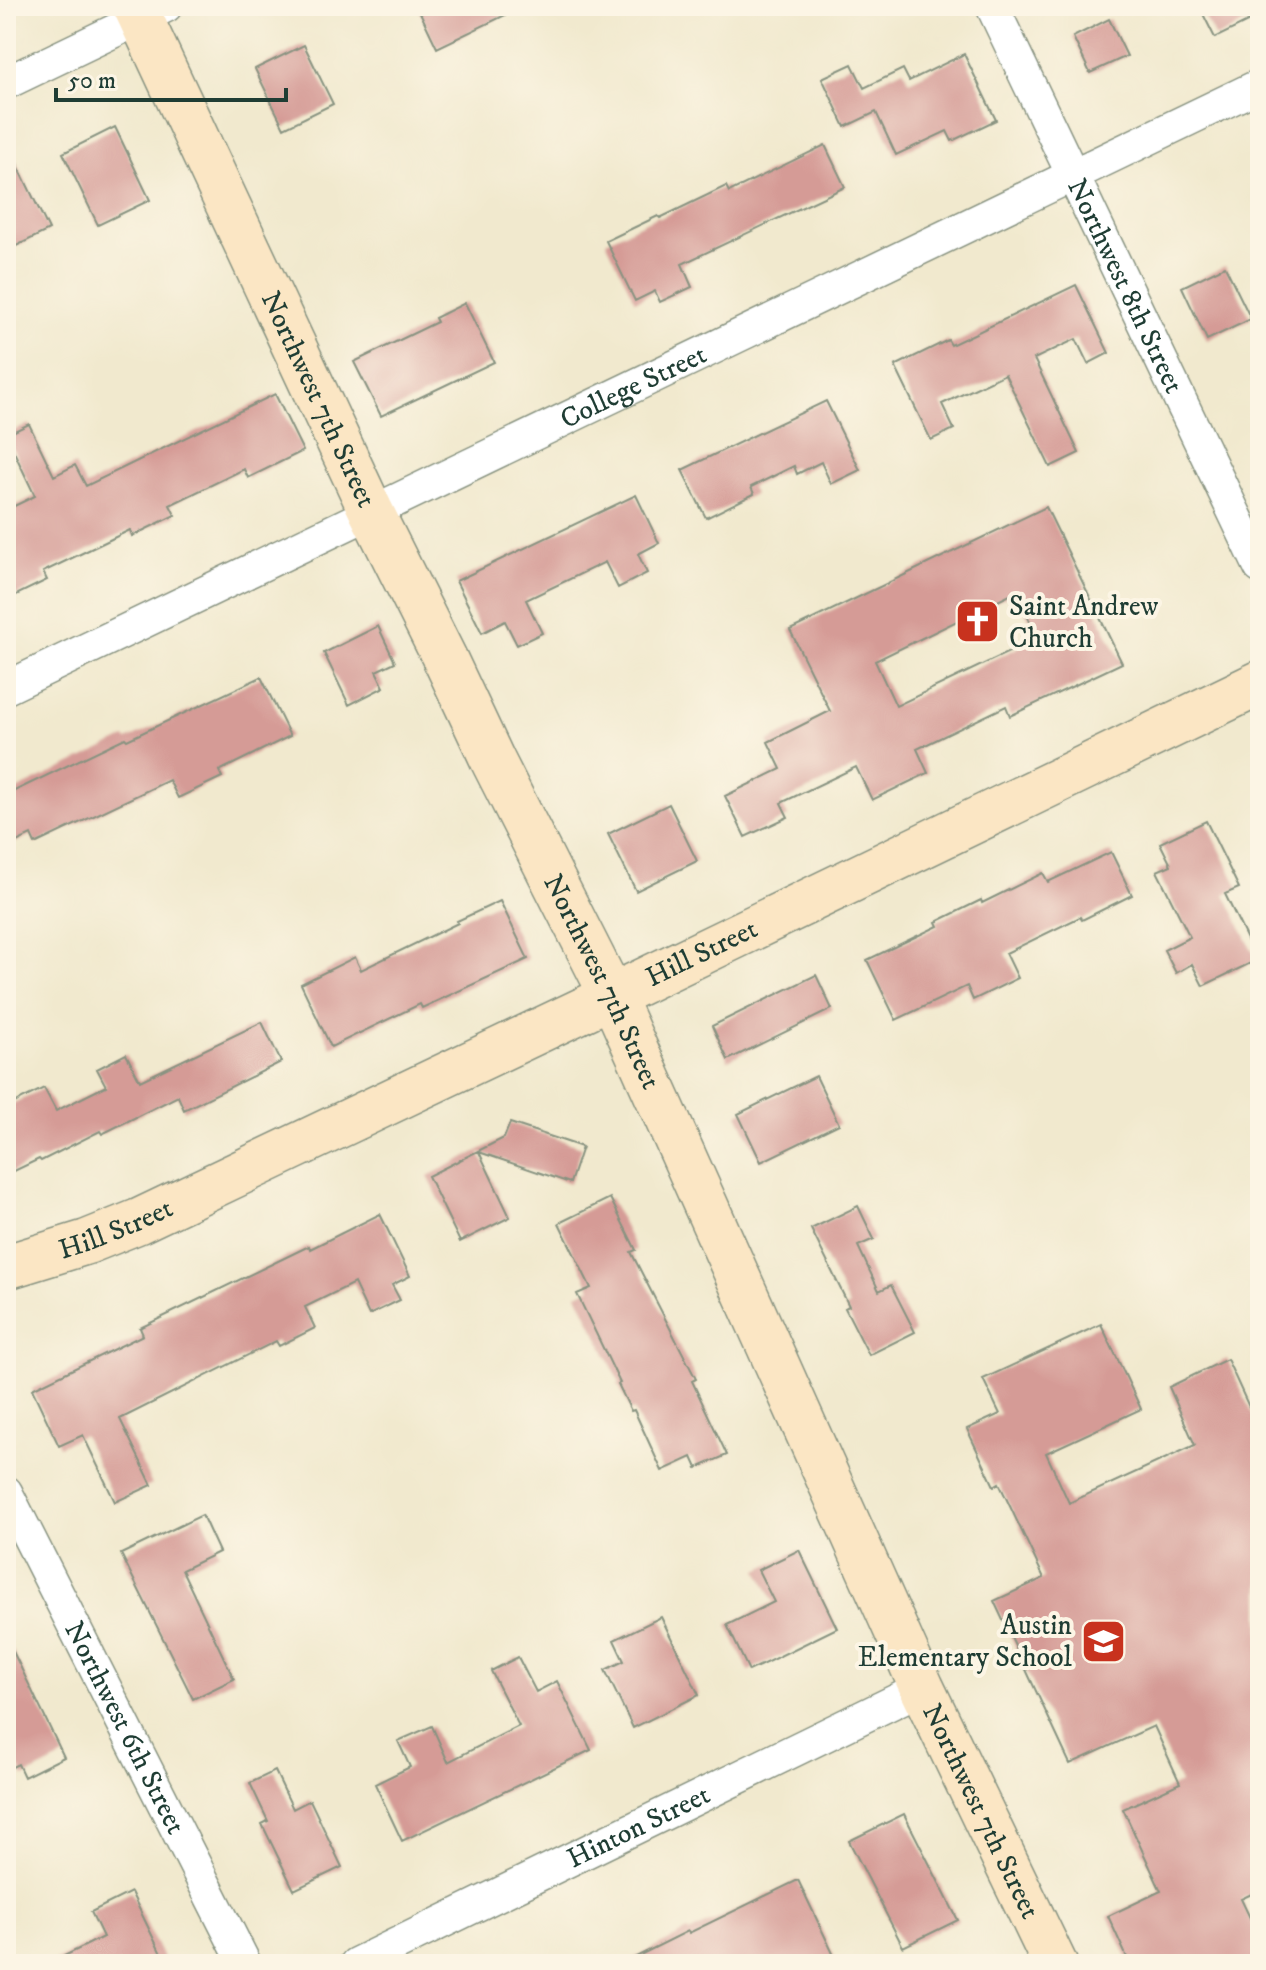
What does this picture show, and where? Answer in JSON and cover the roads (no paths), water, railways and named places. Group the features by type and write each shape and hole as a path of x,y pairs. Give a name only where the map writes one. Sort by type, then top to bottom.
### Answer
{"street":[{"name":"Northwest 8th Street","path":"992,6 1260,567"},
{"path":"6,83 147,10"},
{"name":"Northwest 7th Street","path":"147,10 371,511 612,996 922,1688 1055,1964"},
{"name":"College Street","path":"6,688 1260,85"},
{"name":"Hill Street","path":"6,1267 87,1242 139,1221 1260,683"},
{"name":"Northwest 6th Street","path":"6,1492 245,1964"},
{"name":"Hinton Street","path":"356,1964 922,1688"}],"place":[{"name":"Saint Andrew Church","path":"978,622"},
{"name":"Austin Elementary School","path":"1103,1641"}]}
